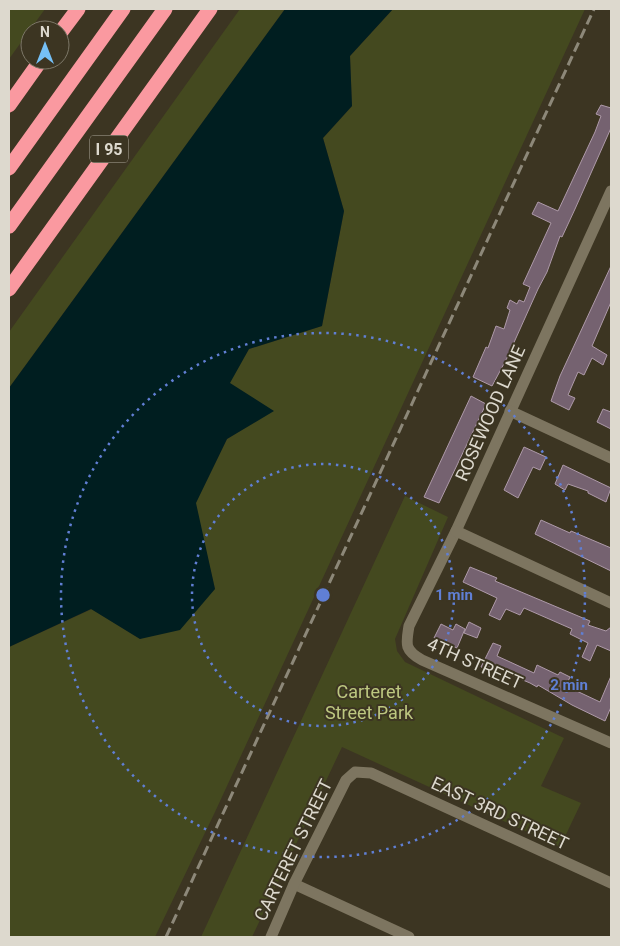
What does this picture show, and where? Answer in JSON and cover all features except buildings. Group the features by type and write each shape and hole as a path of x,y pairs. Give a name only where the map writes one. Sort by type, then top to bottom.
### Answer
{"highway":[{"path":"70,20 78,9"},
{"path":"9,168 123,9"},
{"name":"I 95","path":"9,226 164,9"},
{"name":"I 95","path":"9,290 210,9"},
{"path":"9,104 34,70"}],"street":[{"name":"ROSEWOOD LANE","path":"409,649 406,642 410,626 456,531 611,191"},
{"path":"510,411 611,458"},
{"path":"456,531 611,603"},
{"name":"4TH STREET","path":"409,649 411,654 422,660 611,743"},
{"name":"CARTERET STREET","path":"271,937 294,884 346,780 355,772 375,775"},
{"name":"EAST 3RD STREET","path":"375,775 611,883"},
{"path":"294,884 409,937"}],"green space":[{"path":"9,9 45,9 37,20 20,20 20,44 9,59"},
{"path":"240,9 285,9 9,388 9,332"},
{"path":"393,9 585,9 215,812 155,937 9,937 9,647 92,609 140,639 215,589 195,504 227,439 273,411 229,383 249,349 322,326 344,211 323,138 352,106 350,56"},
{"name":"Carteret Street Park","path":"405,496 448,517 395,639 397,651 405,662 564,738 541,786 581,803 560,847 342,747 252,937 201,937"}],"water":[{"path":"285,9 393,9 350,56 352,106 323,138 344,211 322,326 249,349 230,383 274,411 227,439 196,503 215,589 180,630 140,639 91,609 9,647 9,388"}],"railway":[{"path":"166,937 594,9"}]}
